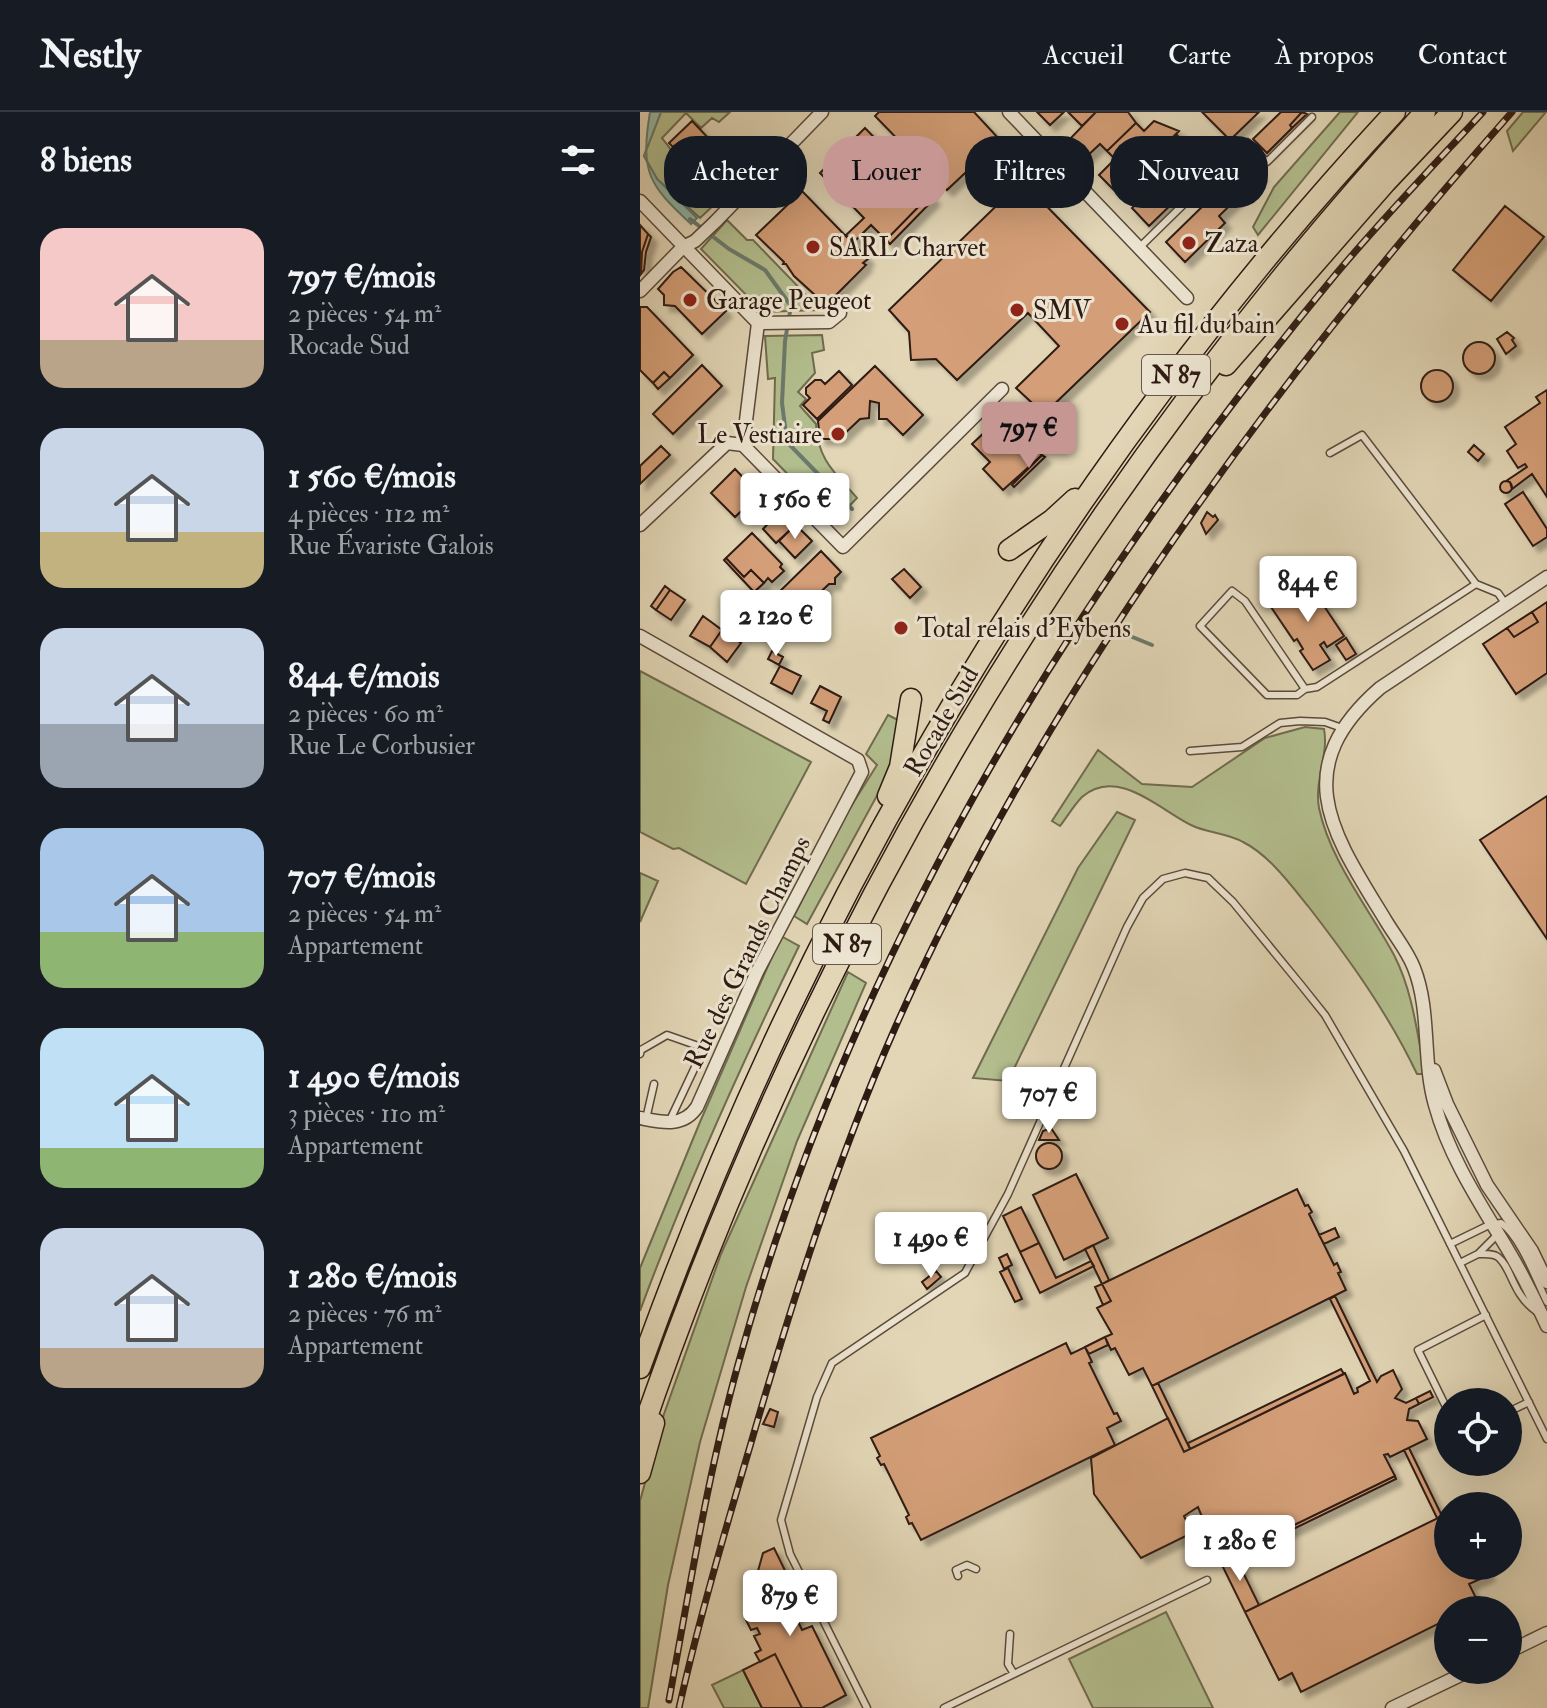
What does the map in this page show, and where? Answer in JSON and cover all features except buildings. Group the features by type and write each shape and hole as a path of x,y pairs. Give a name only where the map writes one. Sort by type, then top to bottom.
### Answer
{"highway":[{"path":"1246,283 1375,112"},
{"name":"Rocade Sud","path":"640,1368 716,1172 811,966 899,799 966,684 1106,469 1246,283 1395,112"},
{"name":"Rocade Sud","path":"640,1437 690,1298 783,1075 869,901 941,771 1015,647 1122,486 1257,305 1352,191 1425,112"},
{"path":"1122,486 1377,193 1452,112"},
{"path":"1009,550 1061,513 1106,469"},
{"name":"N 87","path":"811,966 900,767 911,699"},
{"path":"640,1473 690,1298"}],"street":[{"path":"640,291 683,247 695,241 715,222 822,112"},
{"path":"1009,112 1187,298"},
{"path":"640,201 758,323 829,322 840,313"},
{"path":"743,445 758,323"},
{"path":"640,525 727,443 743,445 843,547 1002,389"},
{"path":"1546,1323 1514,1249 1495,1224 1447,1138 1430,1079 1424,1033 1424,998 1414,966 1347,857 1333,827 1326,798 1326,775 1330,754 1342,728 1360,705 1380,688 1547,577"},
{"name":"Rue des Grands Champs","path":"640,636 858,760 862,772 769,949 697,1107 687,1119 669,1122"},
{"path":"1429,1059 1487,1185 1532,1251 1547,1282"},
{"path":"643,1118 669,1122"},
{"path":"1522,1645 1547,1633"},
{"path":"1392,1708 1442,1684"}],"lane":[{"path":"1268,161 1312,117"},
{"path":"1139,248 1180,208"},
{"path":"1330,453 1362,435 1476,584 1498,593 1506,604"},
{"path":"1305,689 1245,601 1232,591 1200,626 1267,695 1297,695 1305,689 1317,687 1476,584"},
{"path":"1190,751 1242,747 1280,723 1325,722 1342,728"},
{"path":"867,1708 790,1554 781,1520 817,1397 832,1363 965,1273 1008,1194 1127,927 1143,898 1163,879 1185,873 1208,878 1233,902 1325,1015 1382,1110 1547,1439"},
{"path":"640,1054 667,1035 704,1048 669,1122"},
{"path":"643,1118 654,1084"},
{"path":"1478,1254 1505,1210"},
{"path":"1450,1244 1495,1224"},
{"path":"1514,1249 1547,1302"},
{"path":"1460,1263 1478,1254 1494,1254 1516,1291 1546,1323"},
{"path":"1437,1388 1418,1350 1486,1315"},
{"path":"1522,1405 1529,1402"},
{"path":"958,1576 956,1570 967,1565 976,1569"},
{"path":"944,1708 1207,1580"},
{"path":"1010,1634 1008,1664 1014,1674"},
{"path":"1000,1661 1008,1664"}],"shaded area":[{"path":"650,112 661,112 646,150"},
{"path":"661,112 730,112 719,122 712,118 701,128 686,113 662,138 664,185 644,156"},
{"path":"1340,112 1358,112 1258,235 1253,227 1263,208 1268,208 1268,198 1274,187"},
{"path":"1523,112 1546,112 1513,151 1507,131"},
{"path":"647,162 664,186 664,198 657,188"},
{"path":"674,208 687,208 697,218 691,224"},
{"path":"689,208 711,208 700,218"},
{"path":"727,220 747,240 753,240 813,302 817,310 763,312 701,249"},
{"path":"822,335 824,350 812,353 815,373 798,392 806,399 800,406 816,424 824,456 857,498 834,522 773,459 775,378 768,379 765,336"},
{"path":"640,671 811,762 746,884 679,848 673,849 640,832"},
{"path":"888,715 902,722 889,779 880,790 807,924 794,916 845,816 877,765 866,754"},
{"path":"1305,727 1324,729 1325,749 1318,798 1324,828 1351,884 1394,955 1406,983 1425,1074 1417,1074 1381,1008 1353,966 1294,889 1262,854 1237,839 1191,825 1124,788 1109,786 1095,789 1082,797 1060,826 1052,821 1098,750 1142,784 1192,787 1265,738"},
{"path":"1117,812 1135,820 1008,1081 973,1078 1078,868"},
{"path":"640,873 658,881 640,922"},
{"path":"781,936 799,946 715,1126 640,1311 640,1268"},
{"path":"848,972 866,983 797,1141 746,1287 700,1442 668,1585 648,1708 640,1708 640,1501 664,1414 721,1254"},
{"path":"1166,1612 1213,1708 1093,1708 1069,1659"},
{"path":"743,1670 762,1708 724,1708 712,1685"}],"waterway":[{"path":"690,219 729,249 765,270 791,306 785,341 782,403 787,442 852,509"},
{"path":"1130,636 1152,645"}],"railway":[{"path":"669,1700 709,1487 739,1361 786,1211 842,1066 907,924 980,786 1060,652 1147,522 1239,396 1336,274 1483,112"},
{"path":"679,1708 732,1509 816,1233 853,1130 895,1028 954,904 1020,783 1092,664 1169,547 1250,433 1335,323 1512,112"}],"place":[{"name":"Zaza","path":"1189,243"},
{"name":"SARL Charvet","path":"813,247"},
{"name":"Garage Peugeot","path":"690,300"},
{"name":"SMV","path":"1017,310"},
{"name":"Au fil du bain","path":"1122,324"},
{"name":"Le Vestiaire","path":"838,434"},
{"name":"Total relais d'Eybens","path":"901,628"}]}
